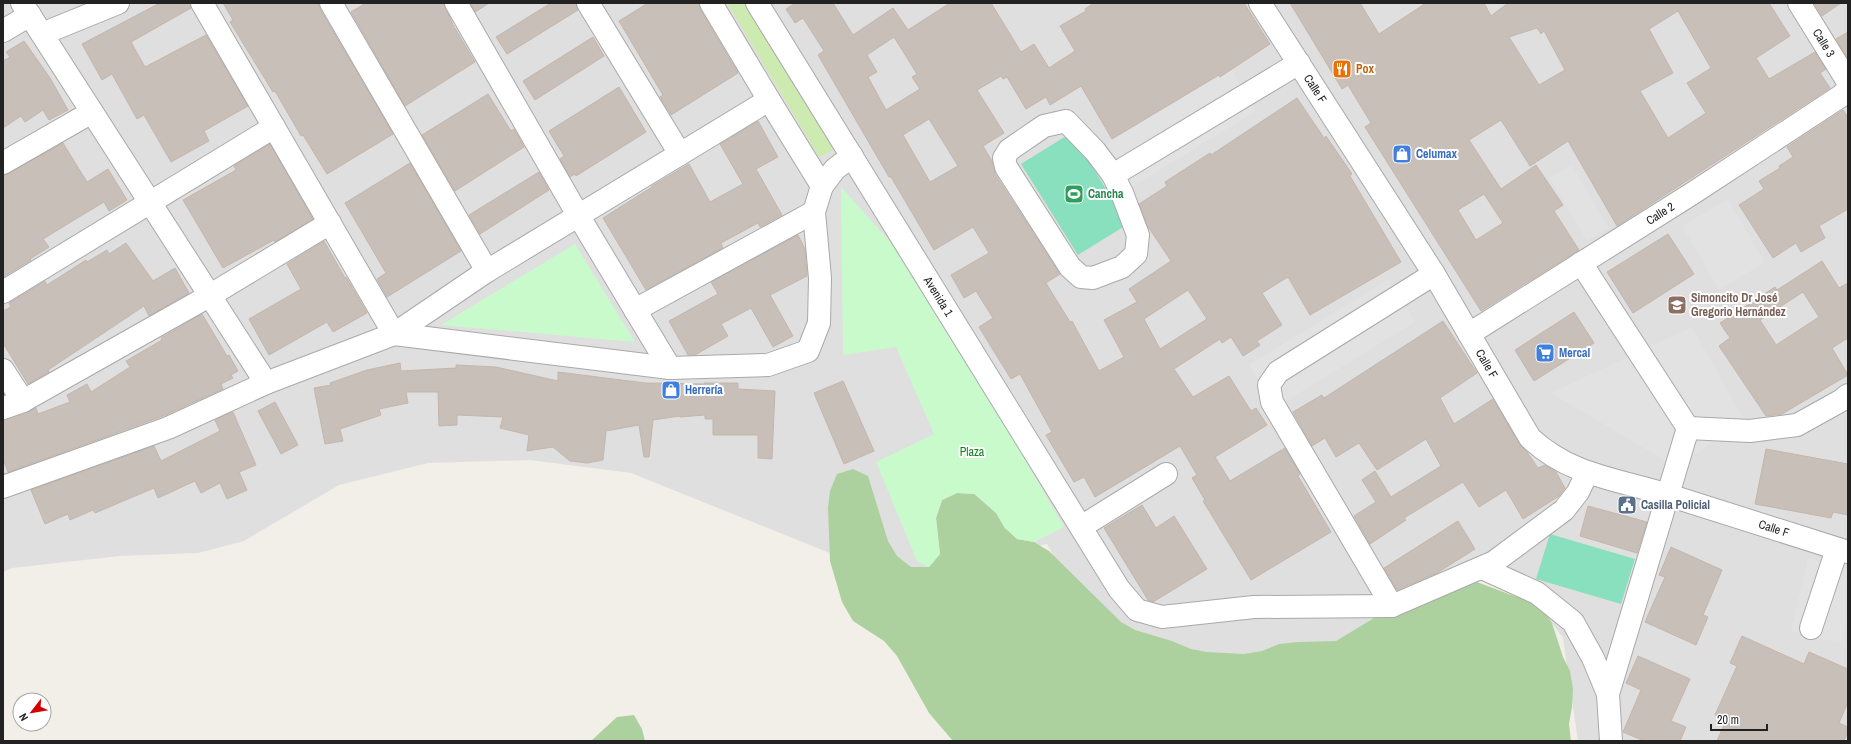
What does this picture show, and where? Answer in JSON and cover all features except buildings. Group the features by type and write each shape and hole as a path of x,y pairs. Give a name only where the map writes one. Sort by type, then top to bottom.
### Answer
{"street":[{"path":"42,34 118,3"},
{"path":"202,3 394,334"},
{"path":"331,3 487,271"},
{"path":"456,3 578,215 670,368"},
{"path":"588,3 680,154"},
{"path":"712,3 822,186"},
{"name":"Avenida 1","path":"757,3 1119,590 1137,610 1162,617 1254,607 1392,606"},
{"name":"Calle F","path":"1260,3 1434,274 1530,438 1556,459 1587,473 1667,495 1842,551"},
{"name":"Calle 3","path":"1799,3 1848,82"},
{"path":"3,31 26,9 266,383"},
{"path":"1113,176 1299,63"},
{"name":"Calle 2","path":"1469,334 1693,193 1841,96 1848,89"},
{"path":"3,488 168,428 266,383 394,334 487,271 769,100"},
{"path":"3,163 92,112"},
{"path":"1066,121 1095,151 1113,176 1122,193 1138,235 1136,254 1122,267 1093,278 1081,277 1070,267 1006,167 1004,158 1009,150 1044,126 1066,121"},
{"path":"3,292 274,127"},
{"path":"394,334 670,368 768,365 808,351 820,323 820,278 814,212 822,186 835,169 852,156"},
{"path":"635,310 814,212"},
{"path":"3,370 13,404 209,296 330,223"},
{"path":"1581,263 1688,428"},
{"path":"1434,274 1278,372 1269,384 1272,402 1392,606 1494,562 1564,510 1578,492 1587,473"},
{"path":"1688,428 1750,431 1797,426 1846,401"},
{"path":"1610,741 1608,694 1688,428"},
{"path":"1080,527 1166,474"},
{"path":"1811,628 1842,551"},
{"path":"1482,568 1537,593 1573,622 1593,658 1608,694"}],"shaded area":[{"path":"3,3 1848,3 1848,741 1578,741 1563,638 1534,599 1476,574 1395,625 1220,682 1107,651 1047,544 903,572 847,560 631,473 530,460 428,463 339,485 244,541 198,553 120,556 12,568 3,572"},
{"path":"1230,67 1256,111 1116,197 1095,151"},
{"path":"1572,165 1609,228 1587,241 1549,178"},
{"path":"1728,199 1765,262 1719,290 1682,226"},
{"path":"1389,279 1415,322 1275,408 1249,365"},
{"path":"1692,327 1745,421 1676,467 1551,393"},
{"path":"1808,559 1848,569 1848,613 1841,643 1791,631"}],"green space":[{"path":"727,3 744,3 834,150 819,157"},
{"name":"Cancha","path":"1071,133 1128,224 1078,255 1021,164"},
{"name":"Plaza","path":"841,187 891,243 966,358 1064,527 1034,542 1017,539 1005,528 996,513 975,494 957,493 942,500 936,518 940,554 929,567 917,561 876,462 934,434 896,347 843,355"},
{"path":"575,244 635,342 441,325"},
{"path":"853,469 868,476 888,541 897,556 911,567 929,567 940,554 936,518 942,500 957,493 974,494 996,513 1005,528 1017,539 1034,542 1049,551 1121,622 1135,630 1172,641 1191,649 1207,652 1244,654 1262,651 1279,644 1336,641 1379,615 1477,582 1527,601 1543,609 1552,623 1563,657 1570,671 1573,689 1569,724 1571,741 953,741 929,713 897,656 884,641 853,621 842,602 830,561 828,508 830,491 837,474"},
{"path":"1550,534 1635,559 1621,604 1536,579"},
{"path":"634,715 642,729 645,741 591,741 617,717"}],"place":[{"name":"Pox","path":"1342,69"},
{"name":"Celumax","path":"1402,154"},
{"name":"Cancha","path":"1074,194"},
{"name":"Simoncito Dr José Gregorio Hernández","path":"1677,305"},
{"name":"Mercal","path":"1545,353"},
{"name":"Herrería","path":"671,390"},
{"name":"Casilla Policial","path":"1627,505"}]}
